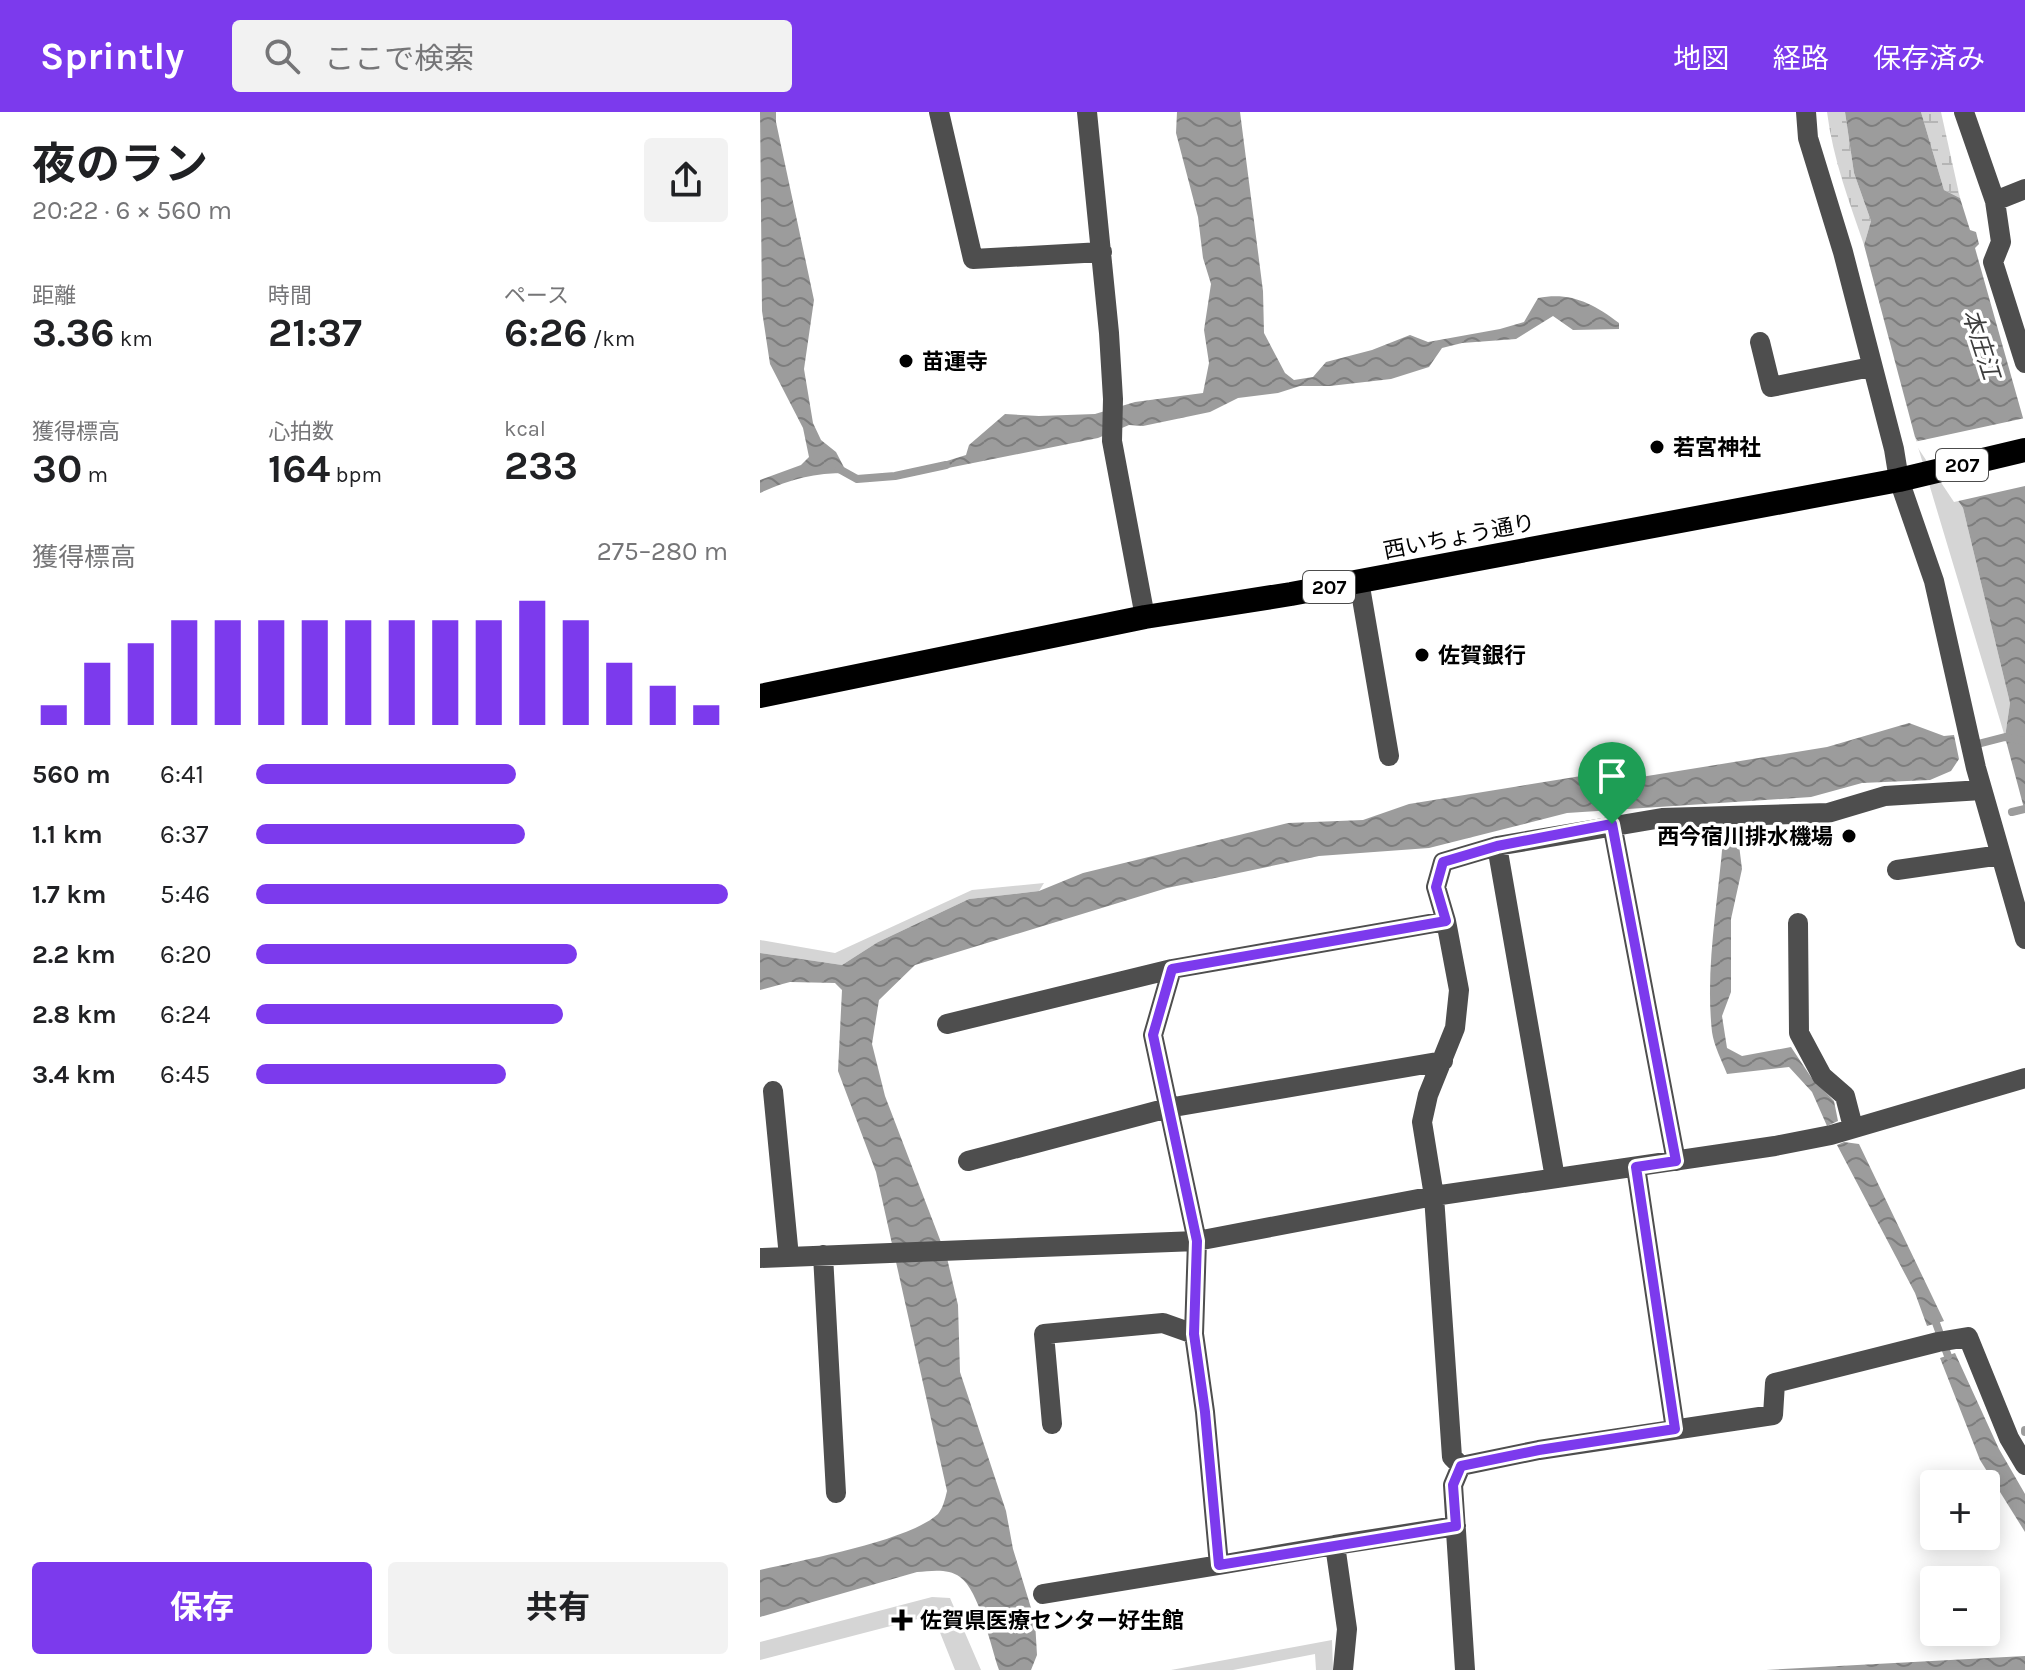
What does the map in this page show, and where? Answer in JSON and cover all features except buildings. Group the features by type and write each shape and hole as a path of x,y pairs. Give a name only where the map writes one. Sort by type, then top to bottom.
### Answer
{"highway":[{"name":"西いちょう通り","path":"760,695 1145,617 1359,581 1899,480 2025,450"}],"street":[{"path":"939,112 973,259 1102,252"},
{"path":"1087,112 1102,252 1113,399 1112,441 1145,617"},
{"path":"1806,112 1808,138 1843,252 1894,449 1899,480 1934,581 1976,768 2025,939"},
{"path":"1964,112 1995,201 2001,242 1993,262 2025,363"},
{"path":"1995,201 2025,189"},
{"path":"1760,342 1771,387 1871,367"},
{"path":"1359,581 1389,756"},
{"path":"1461,1466 1452,1457 1434,1196 1422,1122 1428,1095 1455,1028 1459,990 1436,887 1443,862 1497,846 1612,824 1662,818 1828,813 1885,796 1982,790"},
{"path":"1612,824 1676,1161"},
{"path":"1497,846 1555,1178"},
{"path":"1897,870 2001,855"},
{"path":"947,1024 1172,969 1446,921"},
{"path":"1798,923 1799,1033 1822,1076 1845,1096 1843,1131"},
{"path":"1172,969 1153,1035 1197,1241 1194,1334 1205,1412 1219,1565"},
{"path":"968,1161 1168,1108 1443,1061"},
{"path":"760,1258 1197,1241 1434,1196 1676,1161 1843,1131 2025,1078"},
{"path":"773,1091 789,1257"},
{"path":"1636,1167 1675,1429"},
{"path":"823,1255 836,1493"},
{"path":"1052,1424 1044,1334 1163,1323 1194,1334"},
{"path":"1461,1466 1539,1450 1773,1415 1775,1383 1968,1337 2009,1438 2025,1465"},
{"path":"1461,1466 1453,1485 1465,1670"},
{"path":"1043,1594 1456,1526"},
{"path":"1335,1545 1347,1629 1343,1670"}],"green space":[{"path":"1827,112 1845,112 1854,173 1871,221 1864,245 1837,163"},
{"path":"1921,112 1941,112 1960,198 1944,190"},
{"path":"1915,437 1963,508 2010,703 2005,737"},
{"path":"1044,883 1039,891 969,899 878,942 842,965 760,953 760,940 835,953 972,890"},
{"path":"932,1597 950,1598 981,1670 955,1670 933,1615 760,1660 760,1642"},
{"name":"佐賀県医療センター好生館","path":"1332,1640 1333,1670 1316,1670 1315,1654 1233,1670 1171,1670"}],"water":[{"path":"760,112 776,112 814,300 804,369 813,423 821,440 836,452 847,473 802,478 760,493 760,480 801,465 809,457 803,428 770,364 762,311"},
{"path":"1177,112 1240,112 1263,291 1264,333 1285,373 1294,380 1313,377 1326,362 1372,350 1410,335 1428,342 1524,322 1538,298 1561,297 1581,301 1619,323 1619,329 1573,330 1553,316 1516,339 1462,343 1442,348 1429,367 1391,379 1300,386 1278,393 1238,398 1210,412 1143,426 1129,425 1098,438 938,470 934,465 966,455 969,445 1005,414 1095,414 1135,402 1203,393 1209,363 1204,330 1211,284 1203,258 1198,217 1176,133"},
{"name":"本庄江","path":"1845,112 1921,112 1944,190 1960,198 1970,230 1976,232 1979,244 1975,248 2025,425 2025,812 2005,737 2010,703 1963,508 1915,437 1864,245 1871,221 1854,173"},
{"path":"1909,723 1944,736 1954,735 1959,759 1951,771 1930,780 1862,783 1811,797 1567,813 1429,848 1319,856 1167,888 915,965 879,1000 872,1044 885,1096 947,1258 958,1305 960,1372 1006,1511 1013,1549 1035,1621 1037,1655 1031,1670 999,1670 973,1594 960,1577 945,1571 917,1572 760,1617 760,1570 904,1533 938,1514 947,1491 876,1172 838,1071 842,990 835,983 790,982 760,990 760,953 842,965 878,942 969,899 1039,891 1083,873 1288,823 1363,820 1409,804 1581,776 1641,777 1827,747"},
{"path":"1738,837 1742,869 1731,919 1731,992 1722,1016 1727,1048 1742,1056 1791,1047 1811,1077 1834,1101 1838,1121 1827,1126 1812,1092 1789,1067 1727,1074 1714,1043 1710,984 1723,839"},
{"path":"1844,1142 1859,1144 1944,1321 1927,1326 1915,1293 1837,1145"},
{"path":"1955,1353 1999,1449 2025,1494 2025,1532 2000,1492 2000,1470 1986,1470 1980,1460 1940,1358"},
{"path":"2025,1656 2025,1670 1766,1670"}],"pier":[{"path":"2025,418 2025,486 1954,502 1914,442"}],"waterway":[{"path":"839,469 857,479 895,476 946,465"},
{"path":"1970,746 2005,737 2025,741"},
{"path":"2012,812 2025,809"},
{"path":"1936,1323 1948,1356"}],"place":[{"name":"苗運寺","path":"906,361"},
{"name":"若宮神社","path":"1657,447"},
{"name":"佐賀銀行","path":"1422,655"},
{"name":"西今宿川排水機場","path":"1849,836"},
{"name":"佐賀県医療センター好生館","path":"902,1620"}],"route":[{"path":"1612,824 1676,1161 1636,1167 1675,1429 1539,1450 1461,1466 1453,1485 1456,1526 1219,1565 1205,1412 1194,1334 1197,1241 1153,1035 1172,969 1446,921 1436,887 1443,862 1497,846 1612,824"}]}
